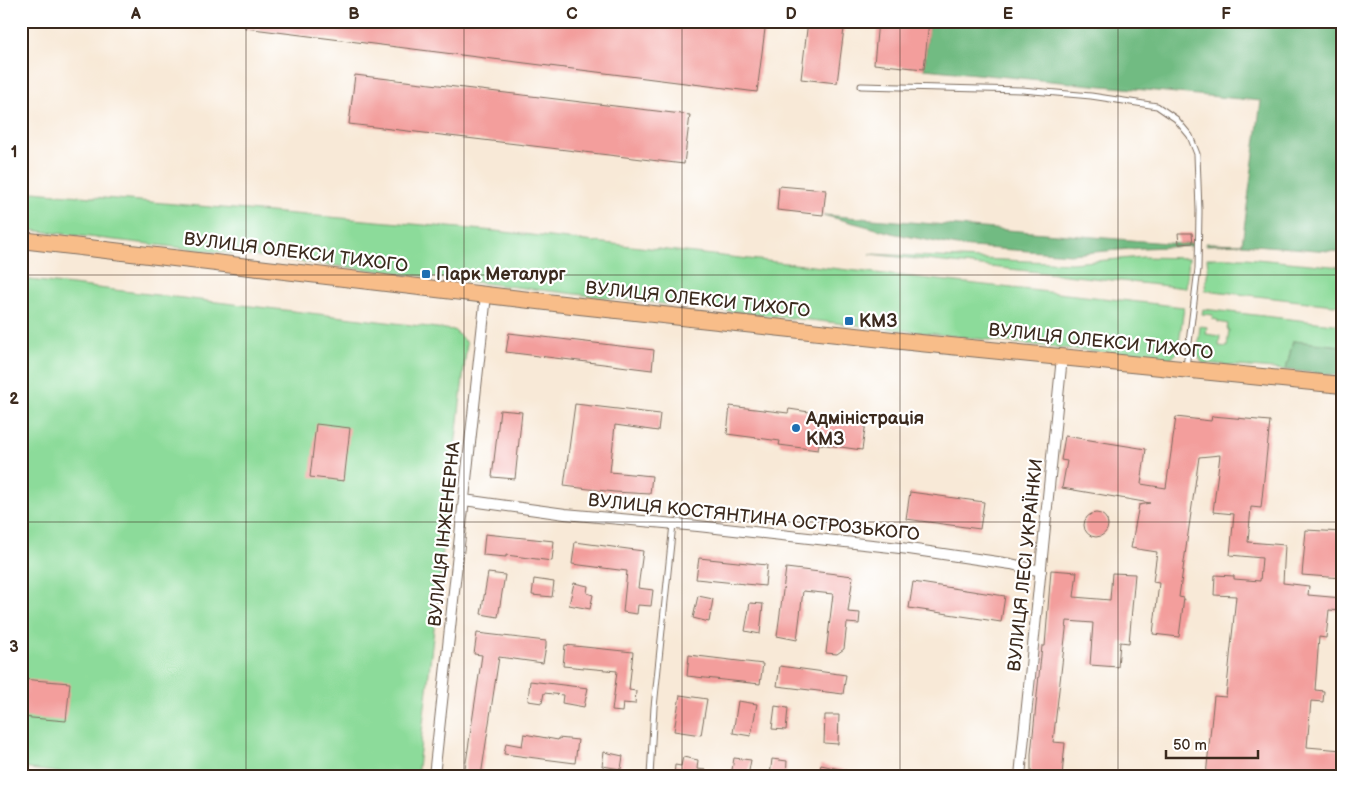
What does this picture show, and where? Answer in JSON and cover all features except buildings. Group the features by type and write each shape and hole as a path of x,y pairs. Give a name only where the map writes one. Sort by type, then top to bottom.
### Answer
{"main road":[{"name":"ВУЛИЦЯ ОЛЕКСИ ТИХОГО","path":"21,240 486,295 1342,385"}],"street":[{"name":"ВУЛИЦЯ ІНЖЕНЕРНА","path":"434,776 486,295"},
{"name":"ВУЛИЦЯ ЛЕСІ УКРАЇНКИ","path":"1020,776 1062,357"},
{"name":"ВУЛИЦЯ КОСТЯНТИНА ОСТРОЗЬКОГО","path":"464,500 565,514 909,549 1012,564 1041,571"}],"lane":[{"path":"861,86 1022,90 1092,96 1157,106 1176,119 1190,136 1197,154 1199,211 1198,269 1186,370"},
{"path":"650,776 654,707 673,524"}],"green space":[{"path":"929,21 1342,21 1342,252 1242,244 1261,101 924,69"},
{"path":"21,191 495,231 1184,307 1178,351 1170,360 584,295 21,229"},
{"path":"823,215 1179,244 1193,243 1193,246 1071,254 957,246 896,234"},
{"path":"1206,243 1242,244 1206,245"},
{"path":"870,254 1071,263 1143,257 1189,258 1186,288"},
{"path":"1207,258 1245,258 1342,267 1342,306 1205,290 1208,269"},
{"path":"21,279 454,330 467,343 417,776 88,776 21,768"},
{"path":"1203,309 1342,325 1342,346 1293,341 1286,370 1202,363 1197,354 1200,326 1207,327 1206,334 1220,336 1219,346 1227,347 1229,330 1227,329 1228,324 1212,319 1213,315 1202,314"},
{"path":"1293,341 1342,346 1342,376 1286,370"}],"place":[{"name":"Парк Металург","path":"426,274"},
{"name":"КМЗ","path":"849,321"},
{"name":"Адміністрація КМЗ","path":"796,428"}]}
